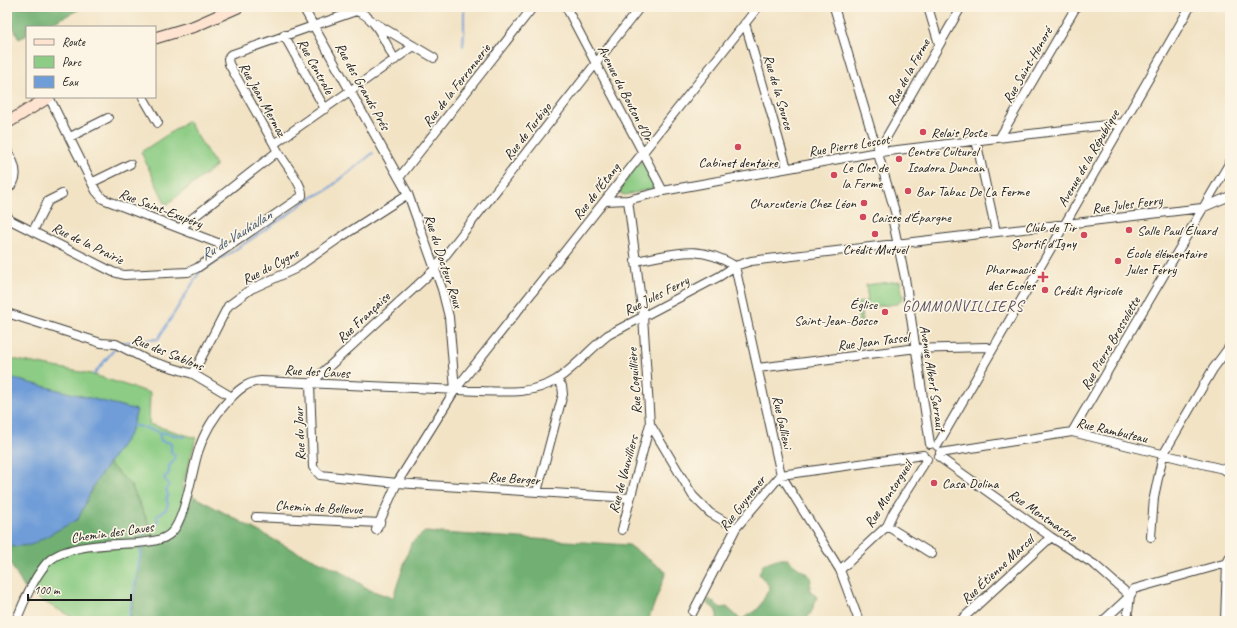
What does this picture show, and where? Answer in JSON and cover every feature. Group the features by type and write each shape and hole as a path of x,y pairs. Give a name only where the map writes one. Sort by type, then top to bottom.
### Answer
{"main road":[{"path":"156,38 195,26 238,7"},
{"path":"7,123 47,98"}],"street":[{"name":"Rue des Grands Prés","path":"303,7 399,178"},
{"name":"Rue de la Ferronnerie","path":"399,178 533,7"},
{"name":"Avenue du Bouton d'Or","path":"566,7 663,192"},
{"name":"Rue de Turbigo","path":"434,270 640,7"},
{"name":"Rue de l'Étang","path":"454,390 758,7"},
{"path":"834,7 872,134 880,152"},
{"path":"928,7 939,44"},
{"name":"Rue de la Ferme","path":"880,152 886,138 961,7"},
{"name":"Rue Saint-Honoré","path":"1000,137 1076,7"},
{"name":"Avenue de la République","path":"936,450 991,349 1074,210 1190,7"},
{"path":"284,35 356,11 361,12 374,22 434,58"},
{"path":"374,22 395,60"},
{"name":"Rue de la Source","path":"745,23 787,168"},
{"name":"Rue Jean Mermoz","path":"228,247 302,196 301,188 276,148 229,64 228,59 230,55 284,35"},
{"name":"Rue Centrale","path":"284,35 325,109"},
{"path":"180,228 325,109 414,46"},
{"name":"Rue Saint-Exupéry","path":"50,98 93,182 96,191 103,199 110,203 228,247"},
{"path":"144,98 158,124"},
{"path":"70,137 108,118"},
{"name":"Rue Pierre Lescot","path":"605,201 628,200 787,168 880,152 1123,123"},
{"path":"976,140 996,232"},
{"path":"7,150 15,163 16,170 14,181 7,189"},
{"name":"Avenue Albert Sarraut","path":"880,152 879,157 885,182 889,187 896,215 893,222 899,244 902,278 936,450"},
{"name":"Rue Pierre Brossolette","path":"1072,432 1230,162"},
{"path":"93,182 130,164"},
{"name":"Rue du Docteur Roux","path":"399,178 408,194 449,317 454,390"},
{"path":"33,231 48,201 62,194"},
{"name":"Rue du Cygne","path":"193,374 228,306 251,289 295,269 338,239 408,194"},
{"name":"Rue Jules Ferry","path":"454,390 514,392 545,386 557,380 608,335 720,276 736,266 751,261 883,248 899,244 1202,208 1230,196"},
{"name":"Rue Coquillière","path":"628,200 643,316 650,424 693,496 710,514 736,528"},
{"name":"Rue de la Prairie","path":"8,219 113,272 124,275 188,272 228,247"},
{"path":"635,261 692,251 706,252 722,257 736,266"},
{"name":"Rue Gallieni","path":"736,266 781,475 840,570"},
{"name":"Rue Française","path":"310,384 434,270"},
{"name":"Rue des Sablons","path":"7,313 100,343 118,345 138,356 161,365 193,374 232,397"},
{"path":"1151,537 1154,497 1163,456 1213,369 1230,346"},
{"name":"Rue Jean Tassel","path":"758,368 915,349 986,347 991,349"},
{"path":"537,492 563,394 562,386 557,380"},
{"name":"Rue des Caves","path":"204,436 218,412 232,397 243,386 255,382 454,390"},
{"name":"Rue du Jour","path":"310,384 313,467 320,475 397,483"},
{"path":"397,483 454,390"},
{"name":"Rue de Vauvilliers","path":"622,530 650,424"},
{"name":"Rue Rambuteau","path":"925,457 933,460 936,450 1072,432 1230,473"},
{"name":"Chemin des Caves","path":"16,621 46,563 61,553 74,549 146,542 164,538 172,532 182,510 204,436"},
{"name":"Rue Montorgueil","path":"840,570 887,526 925,457 924,448 936,450"},
{"name":"Rue Montmartre","path":"936,450 1051,537 1095,565 1130,596"},
{"name":"Rue Guynemer","path":"693,612 736,528 781,475 925,457"},
{"name":"Rue Berger","path":"397,483 630,498"},
{"name":"Chemin de Bellevue","path":"256,516 378,526 397,483"},
{"path":"887,526 932,554"},
{"name":"Rue Étienne Marcel","path":"960,621 1051,537"},
{"path":"1103,621 1130,596 1134,589 1229,560 1225,621"},
{"path":"840,570 859,621"},
{"path":"1127,621 1130,596"}],"green space":[{"path":"7,7 84,7 46,26 26,26 26,36 19,39 7,14"},
{"path":"188,121 216,166 166,205 141,152"},
{"path":"641,161 644,162 656,186 655,188 625,195 621,194 621,187"},
{"path":"900,281 903,299 897,304 861,308 862,324 859,325 857,303 868,301 866,285"},
{"path":"7,358 91,374 150,393 149,424 196,438 182,489 195,497 182,529 173,539 158,543 131,485 7,506"},
{"path":"98,453 131,485 157,543 173,539 182,529 195,497 293,550 339,570 370,590 393,598 411,543 425,532 629,545 666,572 648,621 130,621 141,552 137,548 75,549 46,563 25,589 7,558 7,506"},
{"path":"137,548 141,552 130,621 79,621 32,595 25,589 46,563 75,549"},
{"path":"777,559 789,559 794,565 811,577 810,590 817,597 811,613 805,621 717,621 717,611 706,602 709,599 721,608 727,607 741,620 759,608 770,587 759,574 763,564"}],"water":[{"path":"7,377 137,410 130,433 95,483 78,519 31,545 7,547"}],"waterway":[{"name":"Ru de Vauhallan","path":"463,46 464,7"},
{"name":"Ru de Vauhallan","path":"120,343 158,339 201,270 212,265 286,216 307,200 327,190 373,153"},
{"name":"Ru de Vauhallan","path":"94,374 117,346"},
{"path":"131,425 142,427"},
{"path":"143,536 146,530 158,522 157,516 166,509 168,503 166,499 168,495 166,489 169,485 164,478 169,473 169,466 173,462 175,455 171,452 171,443 161,441 159,432 145,428"},
{"path":"159,432 185,437"},
{"path":"128,621 142,547"}],"place":[{"name":"Relais Poste","path":"923,132"},
{"name":"Cabinet dentaire","path":"738,147"},
{"name":"Centre Culturel Isadora Duncan","path":"899,159"},
{"name":"Le Clos de la Ferme","path":"834,175"},
{"name":"Bar Tabac De La Ferme","path":"908,191"},
{"name":"Charcuterie Chez Léon","path":"864,203"},
{"name":"Caisse d'Épargne","path":"863,217"},
{"name":"Salle Paul Éluard","path":"1129,230"},
{"name":"Crédit Mutuel","path":"875,234"},
{"name":"Club de Tir Sportif d'Igny","path":"1084,235"},
{"name":"École élémentaire Jules Ferry","path":"1118,261"},
{"name":"Pharmacie des Ecoles","path":"1043,277"},
{"name":"Crédit Agricole","path":"1045,290"},
{"name":"Église Saint-Jean-Bosco","path":"885,312"},
{"name":"Casa Dolina","path":"934,483"}],"district":[{"name":"GOMMONVILLIERS","path":"963,306"}]}
